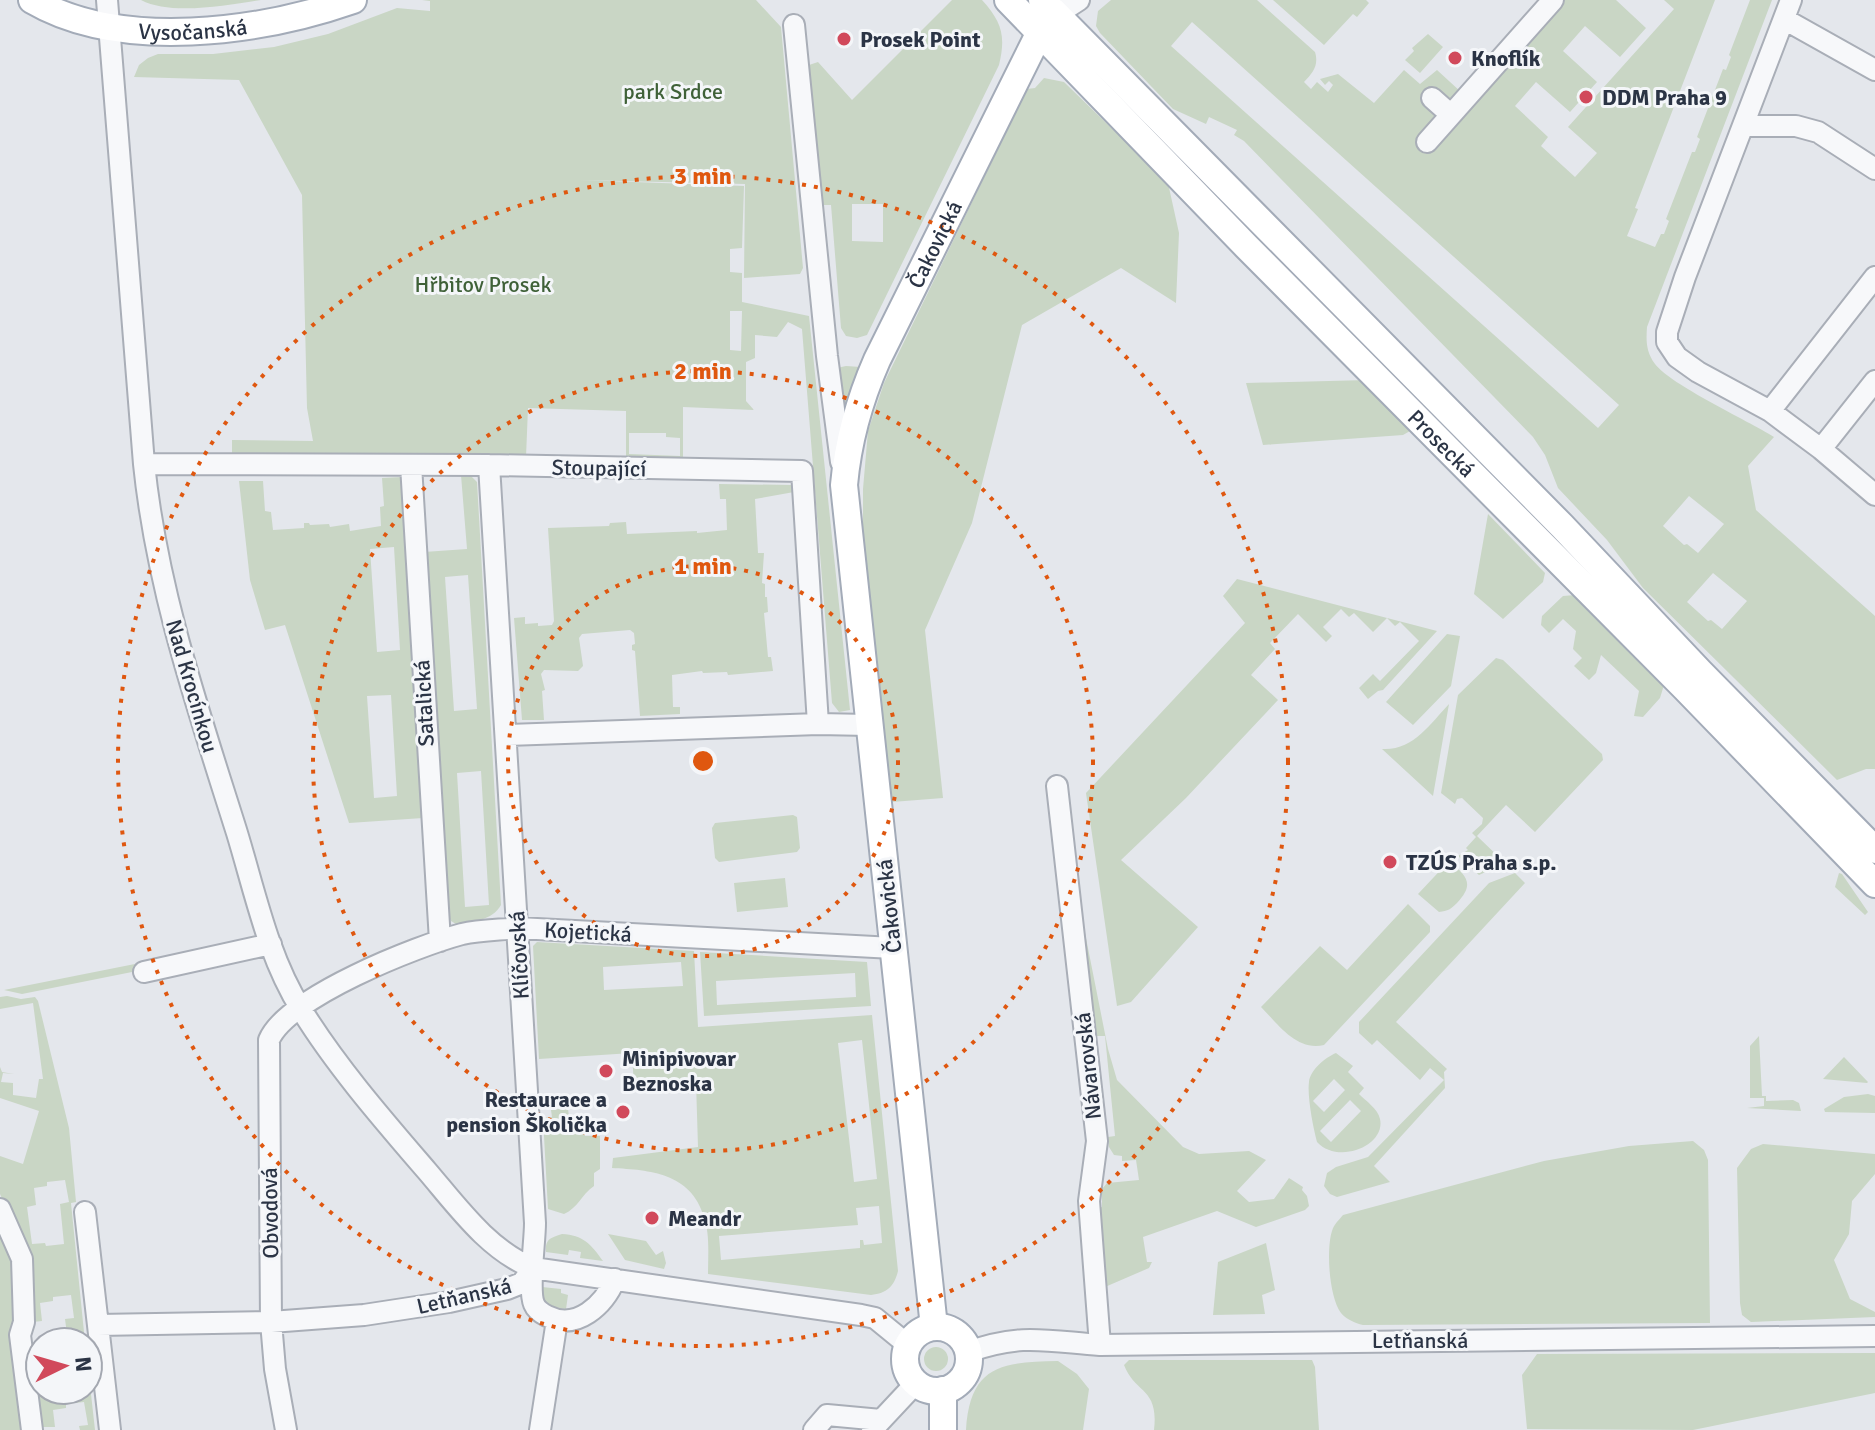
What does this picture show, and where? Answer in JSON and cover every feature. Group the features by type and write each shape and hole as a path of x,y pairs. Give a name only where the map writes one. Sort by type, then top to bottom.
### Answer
{"main road":[{"name":"Vysočanská","path":"32,0 72,17 108,13 159,32 248,26 289,19 353,0"},
{"name":"Prosecká","path":"1008,0 1046,16 1562,526 1875,850"},
{"name":"Prosecká","path":"1046,16 1226,225 1875,884"},
{"name":"Čakovická","path":"934,1327 844,485 847,449 865,387 1046,16"},
{"path":"934,1327 959,1335 968,1352 968,1362 960,1380 943,1390 933,1390 916,1383 905,1365 908,1345 922,1330 934,1327"},
{"path":"943,1390 943,1430"}],"street":[{"path":"1046,16 1079,0"},
{"path":"1427,142 1553,0"},
{"path":"1872,484 1770,411 1698,372 1677,357 1667,342 1669,320 1788,10 1875,70"},
{"name":"Nad Krocínkou","path":"108,13 144,464 154,537 171,615 271,944 300,1008 362,1092 460,1210 500,1249 533,1268"},
{"name":"Čakovická","path":"794,25 827,356 844,485"},
{"path":"1432,98 1450,114"},
{"path":"1743,126 1796,126 1818,132 1875,169"},
{"path":"1770,411 1875,277"},
{"path":"1821,449 1875,381"},
{"name":"Stoupající","path":"144,464 489,465 802,471 818,724"},
{"name":"Satalická","path":"411,465 440,941"},
{"name":"Klíčovská","path":"489,465 535,1223 531,1293 535,1307 557,1320"},
{"path":"506,735 818,724 869,725"},
{"name":"Návarovská","path":"1057,786 1097,1141 1089,1201 1100,1345"},
{"name":"Kojetická","path":"300,1008 378,964 465,933 518,928 893,948"},
{"path":"144,972 271,944"},
{"name":"Obvodová","path":"286,1430 275,1369 271,1322 269,1040 281,1021 300,1008"},
{"path":"0,1209 22,1259 24,1322 20,1335 32,1430"},
{"path":"85,1212 110,1430"},
{"name":"Letňanská","path":"98,1325 271,1322 379,1313 507,1289 522,1283 533,1268 861,1315 875,1318 908,1345"},
{"path":"540,1430 557,1320 575,1319 591,1312 604,1301 615,1279"},
{"name":"Letňanská","path":"968,1352 993,1343 1029,1338 1100,1345 1875,1336"},
{"path":"814,1430 827,1415 876,1425 916,1383"}],"green space":[{"path":"141,0 261,0 183,8 153,5"},
{"path":"422,0 756,0 781,27 803,268 800,274 744,278 745,184 579,180 744,186 742,248 730,249 730,272 742,273 742,302 809,316 850,710 839,712 832,703 802,329 788,322 777,337 755,335 755,358 746,362 746,401 754,410 683,407 683,462 626,461 626,411 528,408 526,457 232,453 232,440 313,441 307,408 302,195 239,80 134,77 139,65 158,54 213,54 274,47 328,34 397,8 430,11 430,1","holes":["730,311 742,311 741,351 730,350","629,433 666,433 666,437 680,438 680,456 629,454"]},
{"path":"952,0 982,0 994,15 1002,37 999,65 867,335 857,338 846,336 841,328 831,205 822,205 809,65 818,62 852,100","holes":["852,204 883,204 883,242 852,241"]},
{"path":"1111,0 1257,0 1315,52 1314,68 1304,82 1311,89 1317,82 1328,92 1333,85 1329,81 1325,85 1320,79 1338,74 1374,103 1404,70 1420,84 1437,70 1461,92 1454,101 1445,101 1435,109 1436,119 1562,0 1616,0 1646,28 1620,57 1585,26 1563,51 1597,82 1570,112 1536,82 1515,106 1548,137 1541,146 1575,177 1597,153 1568,127 1674,9 1664,0 1715,0 1627,236 1655,247 1669,221 1666,219 1700,139 1697,137 1723,69 1726,70 1750,0 1772,0 1647,327 1647,346 1655,364 1677,382 1774,437 1748,466 1756,510 1875,616 1875,769 1866,769 1837,780 1643,588 1607,540 1558,488 1545,455 1533,437 1244,141 1234,135 1237,130 1209,117 1206,124 1173,109 1100,33 1096,26 1098,11","holes":["1192,22 1619,405 1598,428 1171,46","1689,496 1724,524 1698,553 1663,526","1713,573 1747,601 1722,629 1687,602"]},
{"path":"1273,0 1366,0 1369,3 1357,17 1353,14 1324,45"},
{"path":"1428,34 1443,47 1420,73 1405,60 1414,51 1412,48"},
{"path":"1044,78 1064,82 1168,183 1179,233 1176,303 1121,268 1022,325 972,523 925,630 943,798 892,802 863,558 863,489 868,431 884,383 1027,89 1035,88"},
{"path":"1145,116 1505,484 1504,487 1500,488 1140,120"},
{"path":"861,367 843,413 837,368"},
{"path":"1368,380 1410,431 1403,435 1263,445 1246,383"},
{"path":"461,475 471,476 477,482 501,905 487,917 456,924 446,911 424,552 467,549","holes":["468,575 477,709 454,711 445,577","481,771 489,905 465,907 457,773"]},
{"path":"402,477 423,818 349,823 285,625 265,630 250,580 239,481 263,481 265,511 271,512 273,530 304,528 304,523 309,523 329,524 330,527 349,524 350,531 381,526 380,507 384,506 382,478","holes":["394,547 400,650 377,652 370,549","391,695 397,796 374,798 367,696"]},
{"path":"719,484 791,485 794,492 755,499 758,553 764,553 762,583 765,584 767,597 768,612 764,613 768,657 771,657 773,671 728,675 727,672 702,671 672,675 673,707 680,707 680,714 640,716 635,651 632,650 634,633 630,630 582,634 579,638 583,666 578,671 544,670 541,674 545,690 542,691 544,720 522,720 514,618 525,617 525,624 538,623 538,626 552,625 554,621 548,528 609,526 610,523 626,522 627,534 727,530 726,499 720,499"},
{"path":"1488,514 1545,573 1543,582 1503,619 1474,594"},
{"path":"1237,579 1387,618 1373,632 1354,613 1349,617 1341,609 1323,627 1332,636 1326,642 1298,614 1270,643 1275,649 1251,675 1278,700 1186,798 1121,860 1198,927 1131,1002 1117,1006 1086,793 1245,623 1223,596"},
{"path":"1575,595 1664,685 1660,698 1643,717 1634,716 1639,691 1601,655 1596,673 1589,680 1574,666 1582,658 1573,649 1576,631 1563,619 1549,633 1541,625 1542,616 1563,596"},
{"path":"1387,618 1437,631 1383,690 1368,699 1359,688 1373,674 1380,681 1419,641 1400,622 1395,626"},
{"path":"1447,634 1460,636 1451,686 1413,725 1386,702"},
{"path":"1496,658 1503,660 1602,754 1603,760 1535,832 1506,805 1477,836 1505,863 1479,875 1458,856 1468,850 1466,848 1476,837 1472,833 1482,824 1483,818 1462,798 1457,799 1455,804 1441,793 1458,695"},
{"path":"1449,704 1433,796 1382,749 1403,746 1412,741"},
{"path":"797,817 800,848 797,852 719,862 715,858 712,828 715,823"},
{"path":"1449,861 1464,876 1466,891 1455,905 1439,912 1418,894"},
{"path":"1515,873 1525,883 1396,1022 1447,1069 1444,1072 1445,1088 1374,1166 1390,1182 1337,1197 1330,1194 1324,1186 1327,1173 1368,1157 1444,1080 1430,1068 1420,1080 1377,1040 1372,1045 1359,1033 1359,1022 1489,883"},
{"path":"1839,873 1868,912 1865,915 1835,887"},
{"path":"785,878 788,907 737,912 734,883"},
{"path":"1408,904 1430,926 1430,932 1324,1045 1314,1046 1297,1040 1281,1029 1261,1007 1320,946 1347,970"},
{"path":"1083,923 1117,1080 1183,1147 1199,1154 1249,1151 1266,1160 1237,1191 1249,1202 1274,1199 1289,1178 1303,1187 1309,1206 1256,1227 1217,1211 1143,1237 1147,1262 1152,1262 1149,1268 1105,1287 1098,1208 1102,1207 1102,1189 1107,1183 1139,1180 1136,1160 1122,1161 1122,1156 1114,1155 1109,1147 1108,1137 1115,1136 1105,1036 1092,1036"},
{"path":"537,942 694,951 698,1027 872,1015 898,1271 889,1288 871,1295 708,1274 706,1224 698,1202 689,1191 679,1183 654,1173 612,1168 613,1158 698,1147 696,1082 634,1086 632,1053 539,1059 533,946","holes":["681,962 683,986 604,990 603,967","862,1040 877,1179 854,1182 838,1043","879,1206 882,1243 864,1245 860,1240 860,1248 721,1260 719,1236 858,1225 856,1208"]},
{"path":"700,952 867,962 871,1006 704,1016","holes":["855,973 856,997 717,1005 716,981"]},
{"path":"150,961 142,970 22,994 4,990"},
{"path":"0,997 35,997 38,1001 69,1128 76,1202 71,1203 83,1326 66,1326 65,1319 74,1318 71,1295 53,1297 53,1301 40,1303 42,1321 33,1322 26,1256 0,1194 0,1156 23,1164 39,1111 0,1098 0,1067 2,1072 14,1074 3,1073 1,1082 13,1083 13,1095 36,1098 39,1079 43,1079 33,1003 0,1009","holes":["65,1180 69,1202 60,1204 64,1244 32,1244 27,1207 36,1205 34,1188 47,1186 47,1182"]},
{"path":"1759,1036 1762,1096 1766,1096 1766,1101 1793,1100 1799,1103 1801,1111 1747,1108 1764,1106 1764,1098 1750,1098 1750,1046"},
{"path":"1336,1053 1353,1066 1348,1072 1364,1088 1359,1094 1380,1119 1376,1137 1359,1149 1348,1152 1326,1149 1317,1142 1311,1112 1310,1077 1319,1064","holes":["1334,1079 1345,1090 1324,1112 1313,1101","1350,1100 1361,1111 1331,1142 1320,1131"]},
{"path":"1844,1057 1868,1082 1867,1083 1823,1079"},
{"path":"1875,1096 1875,1113 1825,1112 1824,1109 1844,1097"},
{"path":"568,1108 569,1118 583,1120 585,1136 600,1136 600,1169 594,1173 594,1186 564,1214 548,1209 543,1118 552,1117 551,1110"},
{"path":"1693,1141 1704,1150 1708,1160 1710,1323 1363,1325 1345,1317 1337,1306 1331,1285 1329,1249 1333,1229 1343,1215 1544,1161 1629,1146"},
{"path":"1763,1144 1875,1154 1875,1174 1852,1201 1849,1234 1834,1260 1850,1299 1875,1312 1875,1317 1751,1322 1742,1315 1737,1168 1751,1149"},
{"path":"0,1225 11,1254 22,1430 0,1430"},
{"path":"562,1234 576,1236 586,1242 603,1261 580,1258 581,1252 569,1250 568,1255 546,1252 549,1240"},
{"path":"608,1234 646,1241 656,1255 663,1251 664,1269 625,1260"},
{"path":"1266,1243 1275,1290 1262,1295 1265,1314 1213,1315 1218,1262"},
{"path":"542,1287 561,1289 561,1293 568,1295 566,1309 547,1306"},
{"path":"936,1347 945,1350 948,1359 945,1368 936,1371 927,1368 924,1359 927,1350"},
{"path":"1875,1353 1875,1393 1693,1430 1527,1429 1522,1375 1537,1354"},
{"path":"1129,1360 1312,1360 1319,1430 1154,1430 1153,1406 1124,1365"},
{"path":"1058,1361 1077,1374 1089,1389 1083,1430 966,1430 974,1392 992,1372 1021,1363"},
{"path":"37,1406 66,1406 53,1410 55,1427 41,1427"},
{"path":"85,1406 92,1406 95,1430 80,1430 79,1426 88,1425"}],"place":[{"name":"Prosek Point","path":"844,39"},
{"name":"Knoflík","path":"1455,58"},
{"name":"DDM Praha 9","path":"1586,97"},
{"name":"TZÚS Praha s.p.","path":"1390,862"},
{"name":"Minipivovar Beznoska","path":"606,1071"},
{"name":"Restaurace a pension Školička","path":"623,1112"},
{"name":"Meandr","path":"652,1218"}],"park label":[{"name":"park Srdce","path":"673,91"},
{"name":"Hřbitov Prosek","path":"483,284"}]}
